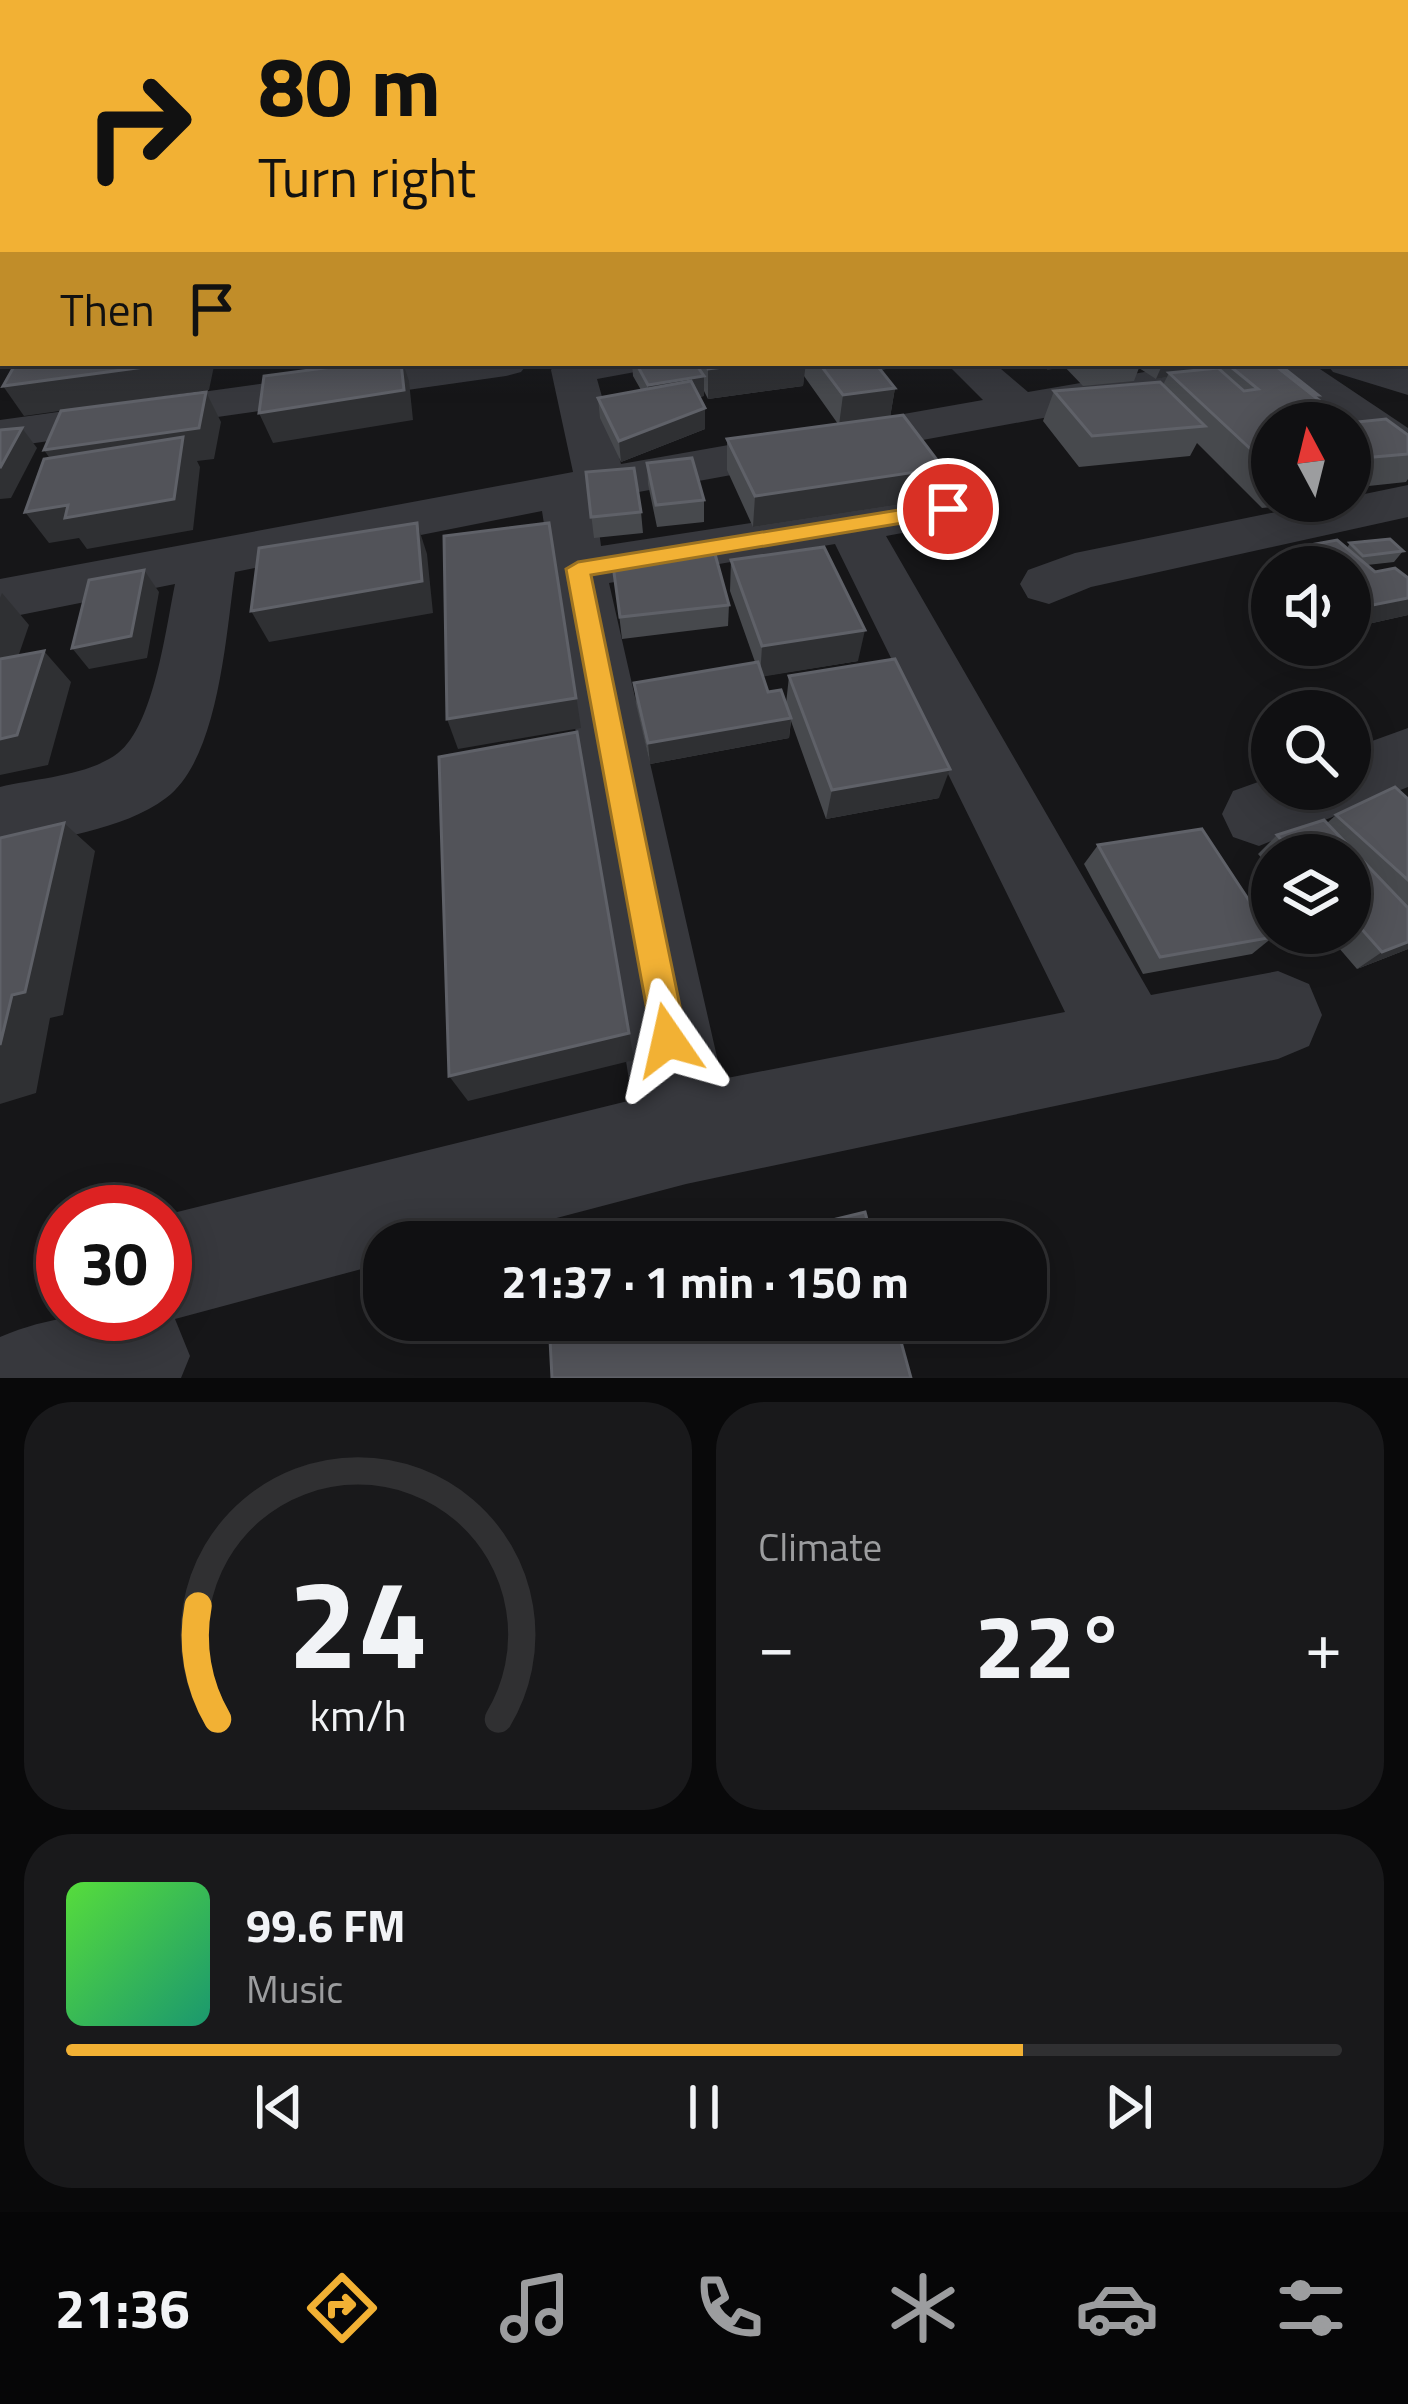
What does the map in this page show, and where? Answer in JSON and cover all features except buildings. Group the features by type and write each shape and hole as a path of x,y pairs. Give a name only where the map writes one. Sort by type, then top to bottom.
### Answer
{"street":[{"path":"0,434 261,381 465,366"},
{"path":"971,366 1018,408"},
{"path":"0,599 208,559 582,515 1018,408 1255,366"},
{"path":"1286,366 1408,450"},
{"path":"1357,366 1408,382"},
{"path":"571,367 582,515 686,1135"},
{"path":"1049,584 1075,572 1408,501"},
{"path":"582,515 852,524 948,509"},
{"path":"852,524 1129,1046"},
{"path":"0,819 118,787 154,767 171,740 208,559"},
{"path":"1371,771 1408,757"},
{"path":"192,1314 686,1135 1278,1015"}],"route":[{"path":"668,1040 578,569 948,509"}]}
